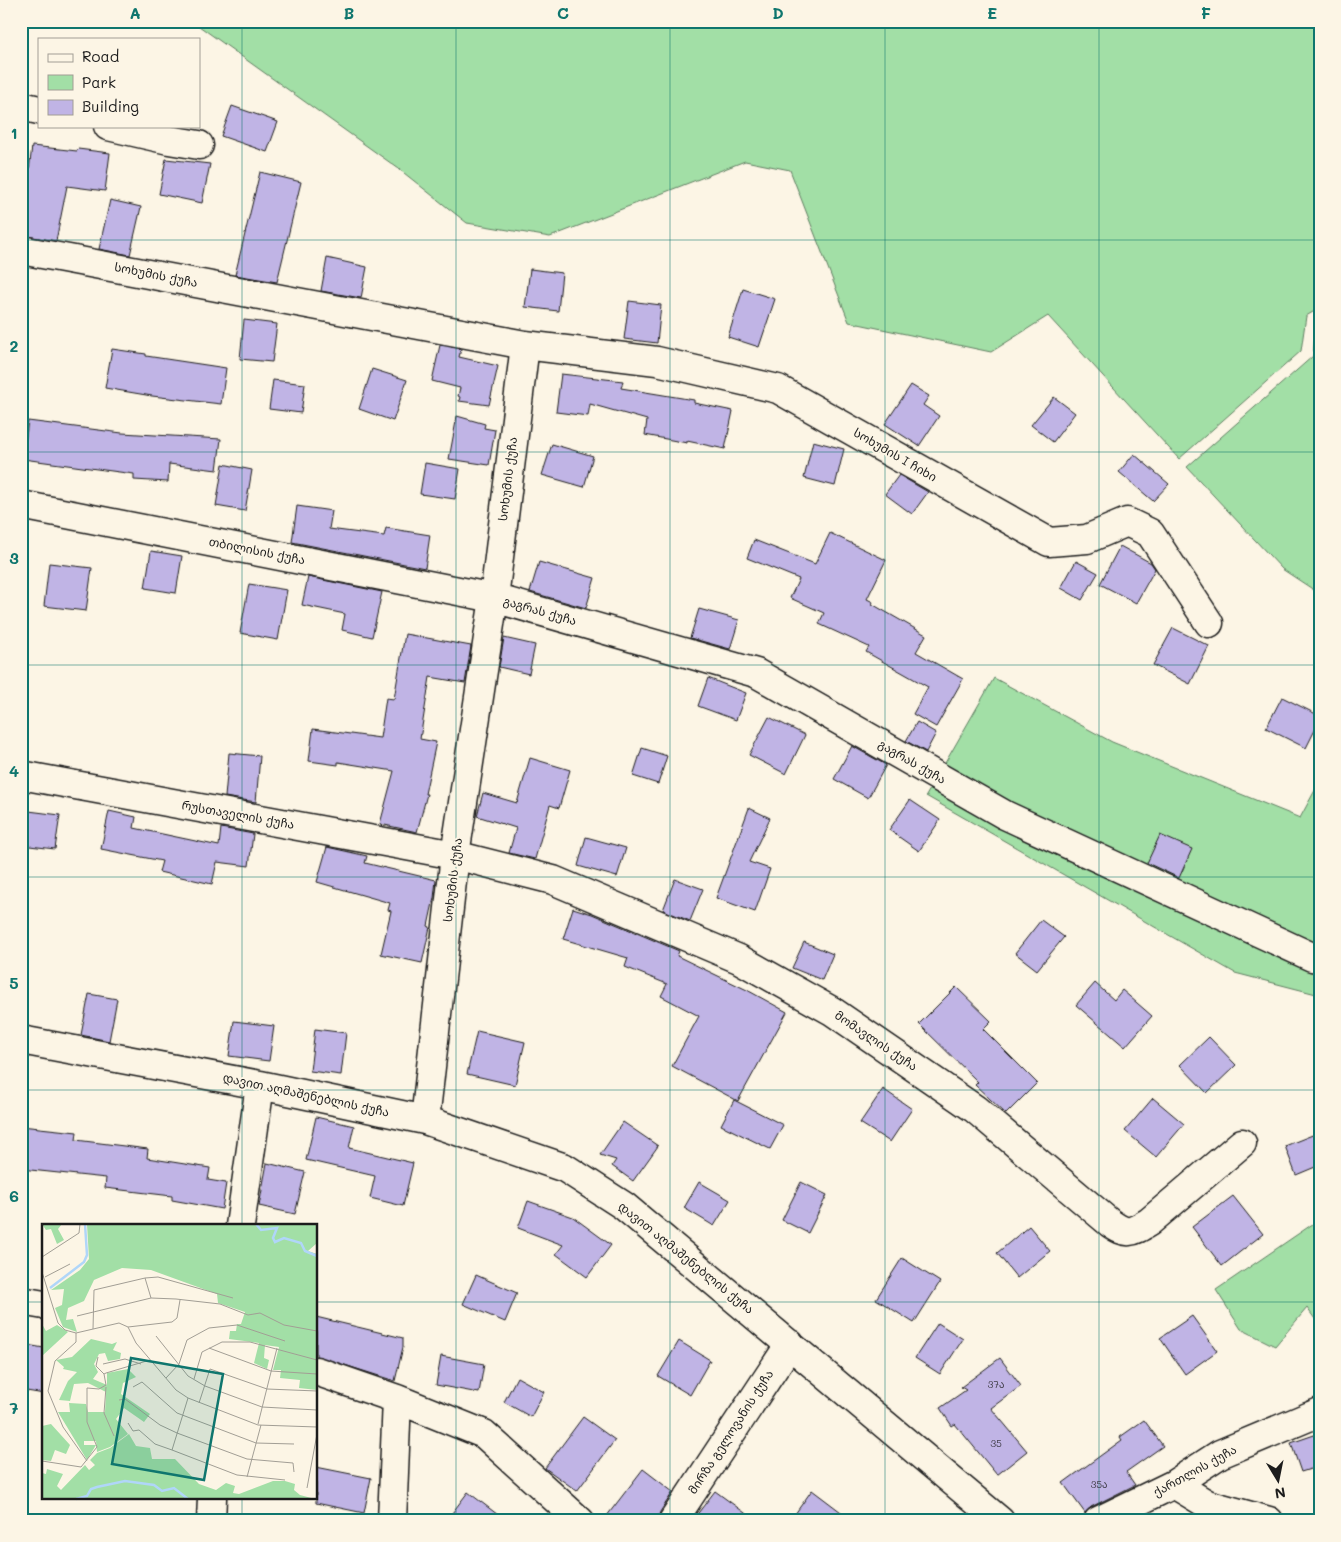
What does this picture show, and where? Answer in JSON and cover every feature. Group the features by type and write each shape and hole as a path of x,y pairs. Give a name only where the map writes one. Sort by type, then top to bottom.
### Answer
{"street":[{"path":"21,106 38,110"},
{"path":"117,128 199,145"},
{"name":"სოხუმის ქუჩა","path":"21,250 525,345 494,598 456,855 425,1120"},
{"name":"სოხუმის I ჩიხი","path":"525,345 657,361 778,389 1049,542 1087,539 1127,522 1150,533 1209,623"},
{"name":"თბილისის ქუჩა","path":"21,505 494,598"},
{"name":"გაგრას ქუჩა","path":"494,598 756,673 1005,815 1312,957 1320,958"},
{"name":"რუსთაველის ქუჩა","path":"21,775 456,855"},
{"name":"მომავლის ქუჩა","path":"456,855 553,880 739,959 790,987 832,1011 975,1109 1110,1223 1122,1231 1134,1231 1149,1222 1242,1143"},
{"name":"დავით აღმაშენებლის ქუჩა","path":"21,1040 260,1085 425,1120 565,1168 624,1206 1000,1521"},
{"path":"240,1224 260,1085"},
{"path":"21,1301 42,1305"},
{"name":"მირზა გელოვანის ქუჩა","path":"673,1521 790,1344"},
{"path":"318,1372 484,1434 580,1521"},
{"path":"392,1521 397,1400"},
{"name":"ქართლის ქუჩა","path":"1098,1521 1174,1484 1220,1454 1320,1412"},
{"path":"1174,1484 1207,1504 1269,1521"},
{"path":"211,1521 212,1500"}],"green space":[{"path":"192,21 1320,21 1320,308 1306,316 1301,351 1179,459 1048,316 991,352 849,322 790,170 745,161 550,237 467,223 399,169"},
{"path":"1320,322 1320,594 1282,569 1187,467 1313,356 1316,324"},
{"path":"994,678 1112,742 1300,818 1320,781 1320,995 1235,973 926,796"},
{"path":"1320,1219 1320,1326 1307,1308 1275,1346 1241,1329 1216,1290"}],"building":[{"path":"232,106 278,122 267,152 221,136"},
{"path":"32,146 110,153 105,191 67,186 56,241 21,235 21,204 25,205"},
{"path":"166,159 210,164 202,203 159,194"},
{"path":"260,172 301,182 277,282 235,275"},
{"path":"110,200 141,207 130,255 99,249"},
{"path":"327,258 367,267 361,298 321,291"},
{"path":"530,269 562,273 558,311 525,307"},
{"path":"743,289 775,299 759,347 728,337"},
{"path":"629,301 661,305 657,343 624,339"},
{"path":"244,320 277,324 272,362 240,359"},
{"path":"440,345 461,349 459,357 498,366 489,405 459,401 460,388 432,381"},
{"path":"112,349 226,368 221,404 152,396 105,388"},
{"path":"372,369 407,380 393,421 359,409"},
{"path":"561,374 623,381 621,388 694,400 694,403 733,411 725,449 645,435 647,420 590,404 588,416 556,412"},
{"path":"273,380 305,384 301,413 269,409"},
{"path":"911,385 929,396 923,405 939,416 919,446 885,424"},
{"path":"1054,397 1075,413 1053,442 1031,425"},
{"path":"457,416 485,424 484,428 495,430 489,465 449,459"},
{"path":"28,421 122,433 221,439 217,470 169,464 168,482 134,480 134,474 23,459"},
{"path":"813,441 844,449 835,486 804,478"},
{"path":"552,444 593,456 584,487 542,475"},
{"path":"1134,454 1169,484 1153,501 1119,472"},
{"path":"425,463 460,469 455,499 420,494"},
{"path":"223,464 252,470 245,511 216,506"},
{"path":"899,475 928,492 912,514 885,494"},
{"path":"297,506 332,511 329,529 384,536 386,528 430,535 425,568 292,542"},
{"path":"830,533 886,560 867,599 873,602 872,604 926,635 916,652 963,679 936,727 913,714 928,687 866,652 869,647 819,624 824,613 790,598 799,579 747,558 754,540 815,564"},
{"path":"1120,546 1151,563 1155,569 1136,603 1100,584"},
{"path":"151,551 182,556 176,593 145,588"},
{"path":"1076,561 1098,573 1082,600 1061,588"},
{"path":"539,562 595,578 586,608 530,592"},
{"path":"49,563 92,568 86,611 44,606"},
{"path":"308,577 382,592 372,637 342,630 345,614 302,605"},
{"path":"249,584 287,590 278,640 240,633"},
{"path":"699,609 739,620 730,649 690,638"},
{"path":"1173,628 1209,646 1190,684 1153,665"},
{"path":"405,634 471,646 465,683 430,677 420,739 436,742 425,794 427,794 417,832 380,824 394,771 338,762 338,765 309,761 313,729 380,738 386,698 394,699"},
{"path":"504,638 535,645 529,674 499,667"},
{"path":"708,678 746,693 736,720 698,706"},
{"path":"1282,697 1320,716 1320,720 1306,748 1266,728"},
{"path":"769,717 805,735 786,774 749,755"},
{"path":"917,722 936,733 926,752 906,741"},
{"path":"852,746 886,765 868,798 834,779"},
{"path":"642,748 667,756 658,784 633,776"},
{"path":"229,753 260,756 256,802 225,797"},
{"path":"530,758 570,770 559,808 550,805 535,859 509,853 516,828 477,816 483,793 517,803"},
{"path":"910,800 940,820 919,851 889,830"},
{"path":"749,808 770,818 749,862 770,869 755,912 716,898"},
{"path":"21,810 60,815 55,849 21,845"},
{"path":"109,811 136,817 134,828 219,846 221,828 253,834 249,866 217,862 212,884 159,872 162,861 101,849"},
{"path":"1160,835 1192,849 1179,878 1147,863"},
{"path":"586,837 626,848 617,877 578,866"},
{"path":"327,847 367,856 365,863 436,880 428,926 430,927 422,963 381,954 391,911 388,910 390,903 317,882"},
{"path":"675,879 703,889 690,921 663,910"},
{"path":"573,908 592,914 679,951 677,956 787,1012 738,1101 672,1066 699,1016 661,996 667,984 625,967 628,958 563,939"},
{"path":"1041,920 1064,937 1037,970 1015,953"},
{"path":"804,942 833,954 822,980 792,968"},
{"path":"1095,983 1114,1000 1122,990 1152,1016 1125,1047 1076,1005"},
{"path":"956,987 991,1021 983,1029 1037,1083 1006,1114 975,1085 978,1082 919,1024"},
{"path":"89,994 117,999 109,1041 81,1035"},
{"path":"234,1021 274,1026 269,1061 229,1056"},
{"path":"315,1029 346,1033 341,1075 310,1071"},
{"path":"477,1031 525,1042 515,1085 467,1074"},
{"path":"1209,1037 1236,1065 1207,1093 1180,1065"},
{"path":"883,1089 912,1109 890,1142 860,1123"},
{"path":"1153,1098 1184,1124 1156,1157 1125,1131"},
{"path":"734,1100 783,1125 770,1149 721,1125"},
{"path":"316,1117 354,1126 349,1148 413,1163 403,1206 370,1198 375,1176 306,1160"},
{"path":"623,1122 658,1146 633,1181 612,1166 616,1160 600,1155"},
{"path":"21,1126 77,1132 76,1140 148,1149 147,1158 210,1168 208,1180 226,1183 222,1209 172,1200 172,1196 105,1188 106,1178 21,1169"},
{"path":"1320,1132 1320,1165 1296,1175 1285,1146"},
{"path":"267,1163 305,1172 295,1214 259,1206"},
{"path":"699,1182 730,1200 714,1226 684,1208"},
{"path":"801,1182 827,1195 808,1233 782,1220"},
{"path":"1233,1196 1263,1234 1222,1266 1192,1227"},
{"path":"528,1201 573,1217 611,1245 587,1277 556,1254 563,1245 518,1228"},
{"path":"1029,1226 1050,1251 1017,1278 997,1253"},
{"path":"902,1258 940,1282 914,1323 876,1299"},
{"path":"476,1275 517,1293 505,1322 463,1304"},
{"path":"1192,1316 1217,1351 1185,1374 1160,1338"},
{"path":"318,1317 403,1338 403,1347 395,1381 318,1357"},
{"path":"938,1323 963,1339 940,1374 915,1358"},
{"path":"679,1341 710,1360 690,1395 658,1376"},
{"path":"21,1344 42,1348 42,1394 21,1390"},
{"path":"441,1356 484,1364 479,1393 436,1385"},
{"path":"1000,1358 1021,1386 991,1408 1027,1451 997,1475 955,1424 952,1426 940,1408 966,1390 961,1387"},
{"path":"517,1377 544,1392 531,1417 504,1402"},
{"path":"583,1417 615,1440 577,1491 545,1468"},
{"path":"1144,1420 1163,1446 1126,1472 1135,1485 1091,1507 1085,1513 1063,1483 1122,1440 1120,1437"},
{"path":"1320,1433 1320,1466 1301,1472 1291,1443"},
{"path":"318,1467 371,1478 364,1513 316,1503 316,1500 318,1500"},
{"path":"643,1469 673,1492 660,1512 657,1521 603,1521"},
{"path":"812,1490 853,1521 790,1521"},
{"path":"715,1491 756,1521 692,1521"},
{"path":"468,1492 506,1521 446,1521"}]}
